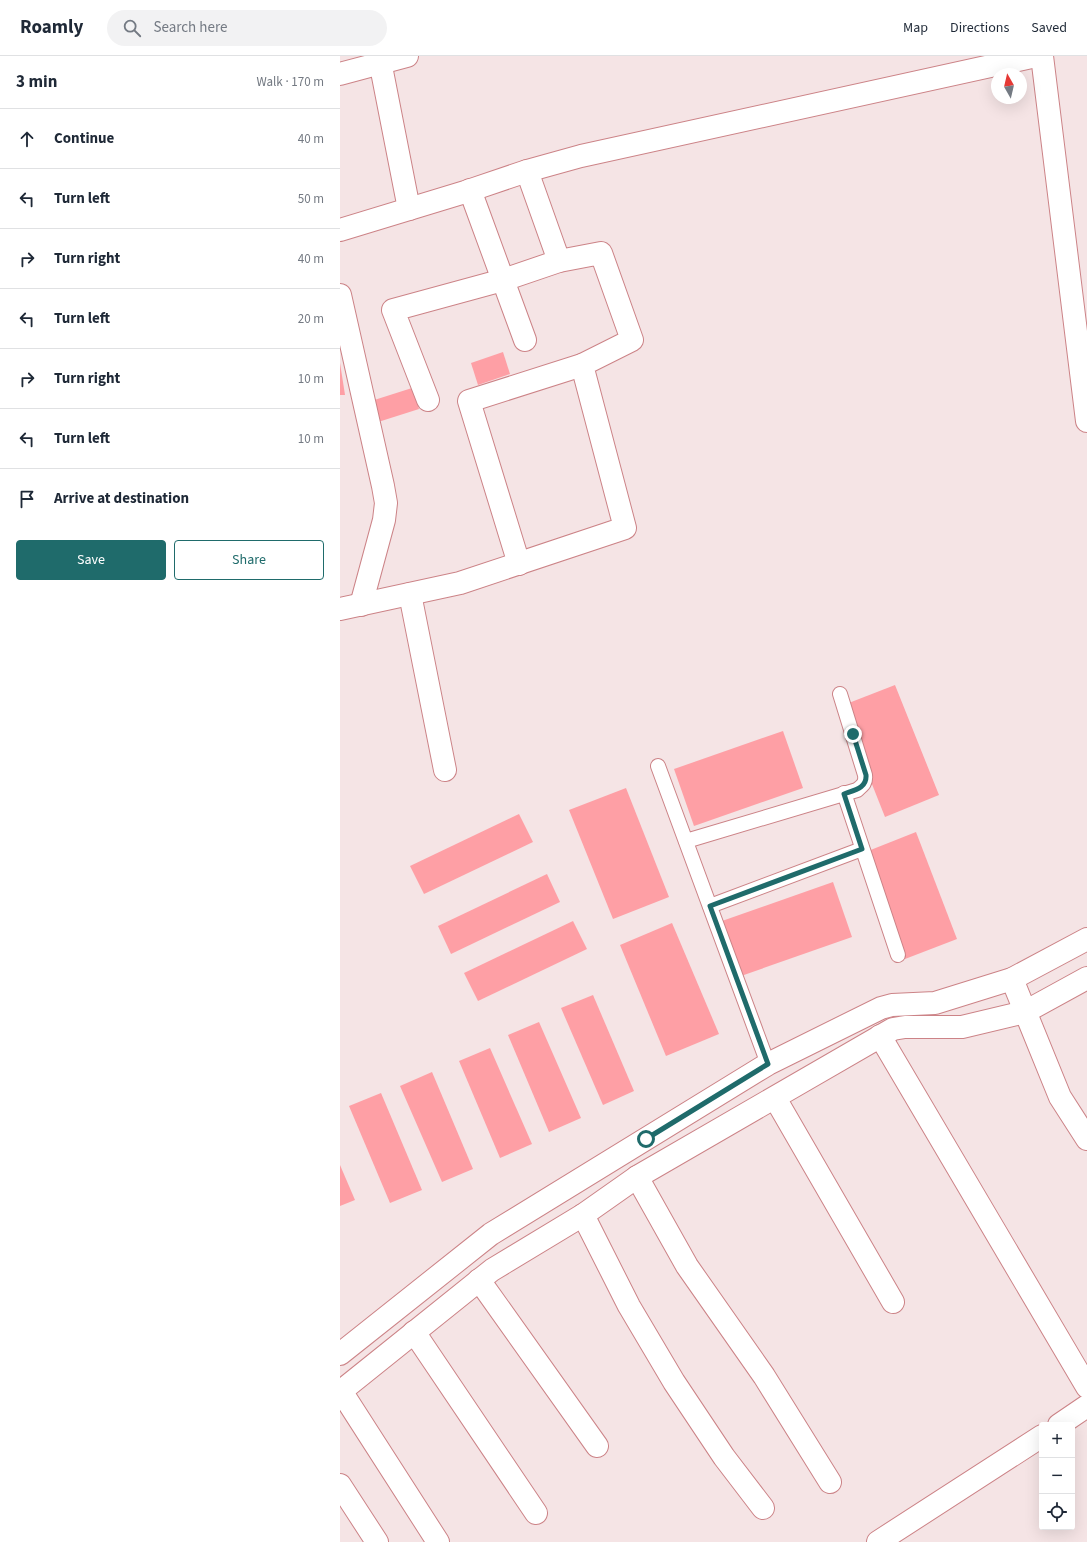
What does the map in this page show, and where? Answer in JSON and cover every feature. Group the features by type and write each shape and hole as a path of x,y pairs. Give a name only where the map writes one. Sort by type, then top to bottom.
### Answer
{"street":[{"path":"340,74 379,60 407,56"},
{"path":"340,230 527,171 581,156 1030,57 1087,420"},
{"path":"379,60 409,209"},
{"path":"527,171 559,261"},
{"path":"470,190 525,340"},
{"path":"428,400 393,310 503,280 559,261 601,253 632,340 582,365 469,401 519,564"},
{"path":"340,294 386,503 384,520 350,607"},
{"path":"350,607 460,584 625,528 582,365"},
{"path":"410,594 445,770"},
{"path":"340,1354 492,1234 768,1064 880,1008 892,1005 935,1003 1012,979 1087,939"},
{"path":"438,1542 340,1392 492,1270 583,1215 637,1177 880,1036 893,1029 899,1028 962,1027 1025,1012 1087,978"},
{"path":"1012,979 1060,1097 1087,1140"},
{"path":"880,1036 1087,1387"},
{"path":"775,1098 893,1302"},
{"path":"637,1177 687,1266 764,1376 830,1482"},
{"path":"583,1215 629,1306 674,1382 724,1457 763,1508"},
{"path":"479,1280 597,1446"},
{"path":"414,1332 536,1513"},
{"path":"1063,1422 1087,1406"},
{"path":"878,1542 1039,1438"},
{"path":"340,1485 378,1542"}],"lane":[{"path":"686,841 857,790 863,786 866,781 866,775 840,694"},
{"path":"658,766 768,1064"},
{"path":"844,794 898,955"},
{"path":"710,906 862,849"}],"building":[{"path":"503,352 510,374 478,385 471,363"},
{"path":"340,363 345,395 340,395"},
{"path":"412,388 419,409 375,423 368,402"},
{"path":"895,685 939,795 885,817 841,706"},
{"path":"783,731 803,788 694,826 674,769"},
{"path":"626,788 669,897 613,919 569,810"},
{"path":"519,814 533,842 424,894 410,866"},
{"path":"916,832 957,939 905,959 863,853"},
{"path":"547,874 560,902 451,954 438,926"},
{"path":"833,882 852,937 741,976 722,921"},
{"path":"573,921 587,949 478,1001 464,973"},
{"path":"672,923 719,1034 666,1056 620,945"},
{"path":"593,995 634,1091 603,1105 561,1008"},
{"path":"539,1022 581,1118 549,1132 508,1035"},
{"path":"490,1048 532,1144 500,1158 459,1061"},
{"path":"432,1072 473,1169 442,1182 400,1086"},
{"path":"381,1093 422,1190 390,1203 349,1106"},
{"path":"340,1165 355,1200 340,1206"}],"route":[{"path":"646,1139 768,1064 710,906 862,849 844,794 857,790 863,786 866,781 866,775 853,734"}]}
